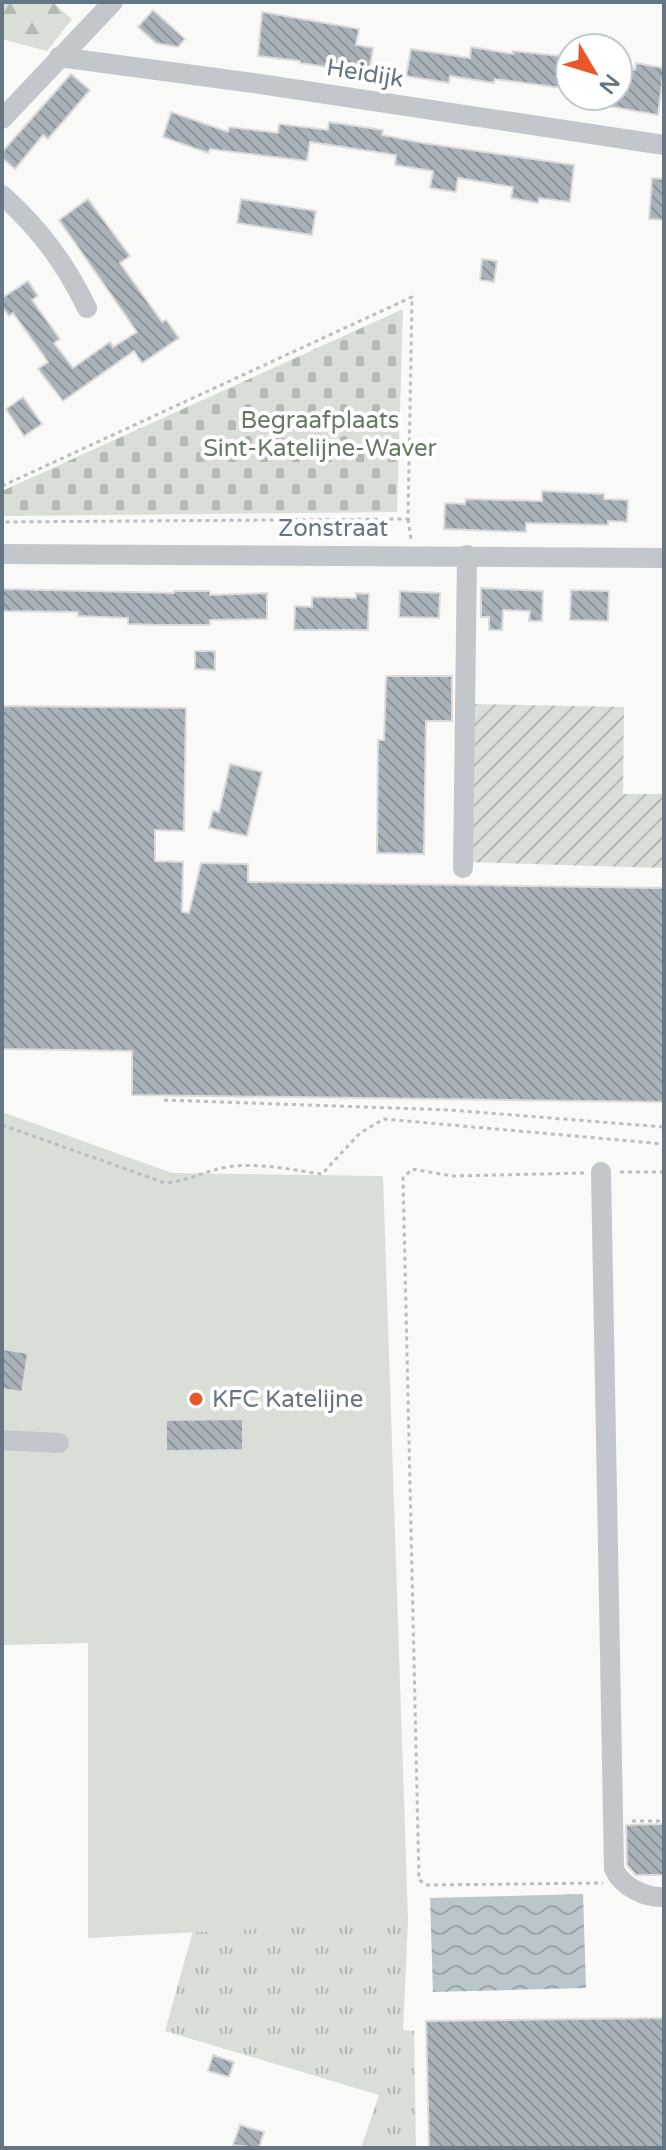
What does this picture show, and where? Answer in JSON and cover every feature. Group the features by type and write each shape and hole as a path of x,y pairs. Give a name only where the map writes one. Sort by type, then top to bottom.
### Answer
{"street":[{"path":"2,119 113,2"},
{"name":"Heidijk","path":"59,57 664,145"},
{"path":"2,195 41,233 74,281 87,308"},
{"name":"Zonstraat","path":"2,554 664,558"},
{"path":"463,868 467,555"},
{"path":"601,1172 614,1869 624,1883 652,1898 664,1897"},
{"path":"2,1440 59,1443"}],"path":[{"path":"2,486 412,297 408,519 2,522"},
{"path":"164,1100 450,1110 664,1127"},
{"path":"2,1125 165,1183 188,1181 231,1166 322,1174 360,1133 384,1119 664,1144"},
{"path":"624,1883 427,1885 419,1880 403,1178 412,1169 452,1176 664,1172"},
{"path":"611,1821 664,1821"}],"green space":[{"path":"2,2 52,2 72,19 47,51 2,39"},
{"name":"Begraafplaats Sint-Katelijne-Waver","path":"403,309 397,512 2,516 2,491"},
{"path":"472,704 624,707 623,794 664,794 664,868 468,862"},
{"name":"KFC Katelijne","path":"2,1112 172,1173 383,1176 408,1921 88,1938 88,1643 2,1645"},
{"path":"408,1921 403,2030 414,2031 416,2148 361,2148 379,2095 165,2031 193,1931"}],"water":[{"path":"583,1894 586,1988 433,1992 430,1898"}],"building":[{"path":"153,10 185,39 178,47 156,43 138,27"},
{"path":"262,12 359,29 356,45 373,48 369,73 258,56"},
{"path":"471,47 513,54 513,51 554,55 554,87 450,76 449,83 406,76 411,49 470,58"},
{"path":"636,63 664,68 658,115 634,111"},
{"path":"71,74 90,90 48,139 43,135 15,169 2,158 2,152"},
{"path":"171,112 228,132 229,127 278,133 279,124 328,130 329,122 383,130 382,135 423,143 574,165 570,202 539,198 538,203 511,198 513,187 458,178 456,192 430,188 433,171 395,165 396,155 310,142 307,161 210,149 208,153 163,137"},
{"path":"652,178 664,179 664,220 649,219"},
{"path":"88,199 130,256 120,263 162,322 166,320 179,338 142,363 134,351 63,401 38,369 48,362 13,313 9,316 2,307 2,298 28,281 38,296 32,300 60,339 54,343 73,368 110,342 113,347 137,332 59,220"},
{"path":"241,199 316,211 312,235 237,223"},
{"path":"482,259 497,261 494,282 480,280"},
{"path":"23,397 42,424 24,436 6,409"},
{"path":"542,491 604,494 604,499 628,500 627,522 608,521 608,525 526,523 526,532 444,529 445,503 465,504 466,499 542,501"},
{"path":"481,588 543,591 542,621 529,621 530,611 503,610 502,630 489,630 489,617 481,617"},
{"path":"2,589 210,591 210,595 267,593 267,619 210,620 210,625 159,625 128,624 128,618 78,616 78,612 2,611"},
{"path":"571,590 609,591 608,621 570,620"},
{"path":"400,591 440,593 439,618 399,617"},
{"path":"356,593 369,594 368,630 294,630 295,606 312,607 312,597 356,598"},
{"path":"195,651 215,651 215,670 195,669"},
{"path":"386,676 452,676 452,721 426,721 424,854 377,853 378,740 384,740"},
{"path":"2,706 186,708 184,831 155,830 155,861 183,862 182,912 189,913 201,863 248,864 248,882 664,888 664,1102 132,1095 132,1051 2,1049"},
{"path":"230,764 262,772 247,836 209,828 213,811 219,812"},
{"path":"2,1349 28,1353 22,1392 2,1389"},
{"path":"243,1419 243,1450 166,1451 166,1420"},
{"path":"664,1824 664,1875 636,1875 627,1865 626,1825"},
{"path":"664,2018 664,2148 429,2148 426,2021"},
{"path":"213,2055 234,2062 229,2077 208,2071"},
{"path":"240,2125 264,2132 259,2148 233,2145"}],"place":[{"name":"KFC Katelijne","path":"196,1399"}]}
